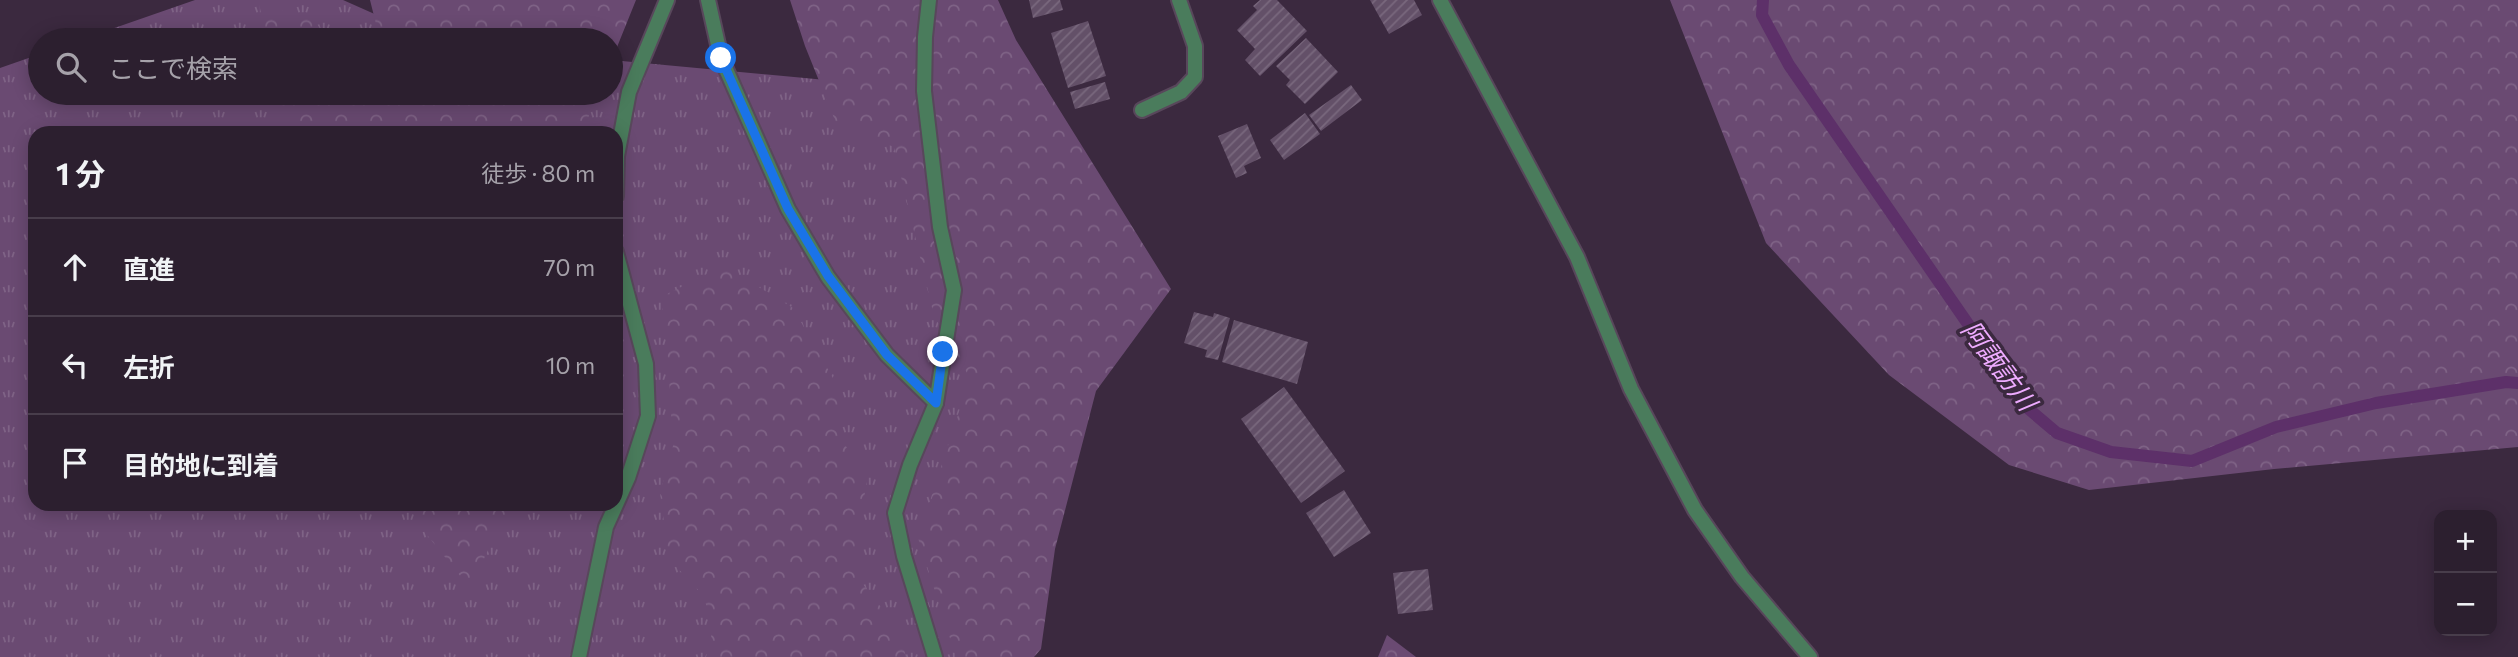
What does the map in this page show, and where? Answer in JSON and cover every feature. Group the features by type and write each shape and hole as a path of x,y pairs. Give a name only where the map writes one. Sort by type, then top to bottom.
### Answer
{"street":[{"path":"623,126 629,92 667,0"},
{"path":"708,0 721,58 788,209 828,276 887,355 936,403"},
{"path":"929,0 924,91 940,227 954,290 936,403 910,465 895,513 904,556 935,657"},
{"path":"1142,110 1181,92 1195,77 1195,47 1179,0"},
{"path":"1440,0 1577,257 1631,389 1695,510 1742,577 1810,657"},
{"path":"623,278 646,364 648,416 623,489"},
{"path":"579,657 606,527 613,511"}],"green space":[{"path":"195,0 343,0 406,28 114,28"},
{"path":"370,0 636,0 623,32 623,28 377,28"},
{"path":"790,0 998,0 1016,40 1171,289 1096,391 1055,549 1041,649 1034,657 956,657 918,538 970,378 934,316 894,147 836,123"},
{"path":"1670,0 2518,0 2518,447 2274,469 2089,490 2009,465 1889,375 1766,243"},
{"path":"259,4 314,20 320,28 264,28"},
{"path":"28,58 28,105 623,105 623,61 975,94 1025,657 0,657 0,68"},
{"path":"279,105 593,105 585,126 284,126"},
{"path":"728,268 793,308 838,387 841,438 867,481 855,551 858,578 899,630 906,657 706,657 714,625 702,594 669,559 660,493 673,446 661,297 707,274"},
{"path":"417,511 507,511 470,588 419,525"},
{"path":"1387,635 1416,657 1378,657"}],"building":[{"path":"1029,0 1060,0 1063,10 1033,18"},
{"path":"1260,0 1277,0 1307,31 1260,76 1245,60 1255,49 1237,30 1257,10 1253,6"},
{"path":"1370,0 1414,0 1422,15 1389,34"},
{"path":"1088,21 1106,76 1068,88 1051,33"},
{"path":"1306,38 1338,72 1305,104 1286,85 1290,80 1276,66"},
{"path":"1105,82 1110,99 1075,109 1070,92"},
{"path":"1351,85 1362,100 1321,131 1309,115"},
{"path":"1305,113 1320,134 1284,160 1270,140"},
{"path":"1247,124 1261,158 1244,166 1247,173 1236,178 1218,136"},
{"path":"1194,312 1213,317 1214,313 1230,318 1218,360 1205,357 1207,350 1184,343"},
{"path":"1234,320 1308,342 1297,384 1222,362"},
{"path":"1284,387 1345,471 1301,503 1241,419"},
{"path":"1344,490 1371,533 1334,557 1306,513"},
{"path":"1428,569 1433,610 1398,614 1393,573"}],"waterway":[{"name":"阿諏訪川","path":"1763,0 1762,15 1789,65 2024,405 2057,433 2111,452 2192,461 2276,427 2376,403 2506,382 2518,383"}],"route":[{"path":"721,58 788,209 828,276 887,355 936,403 943,352"}]}
